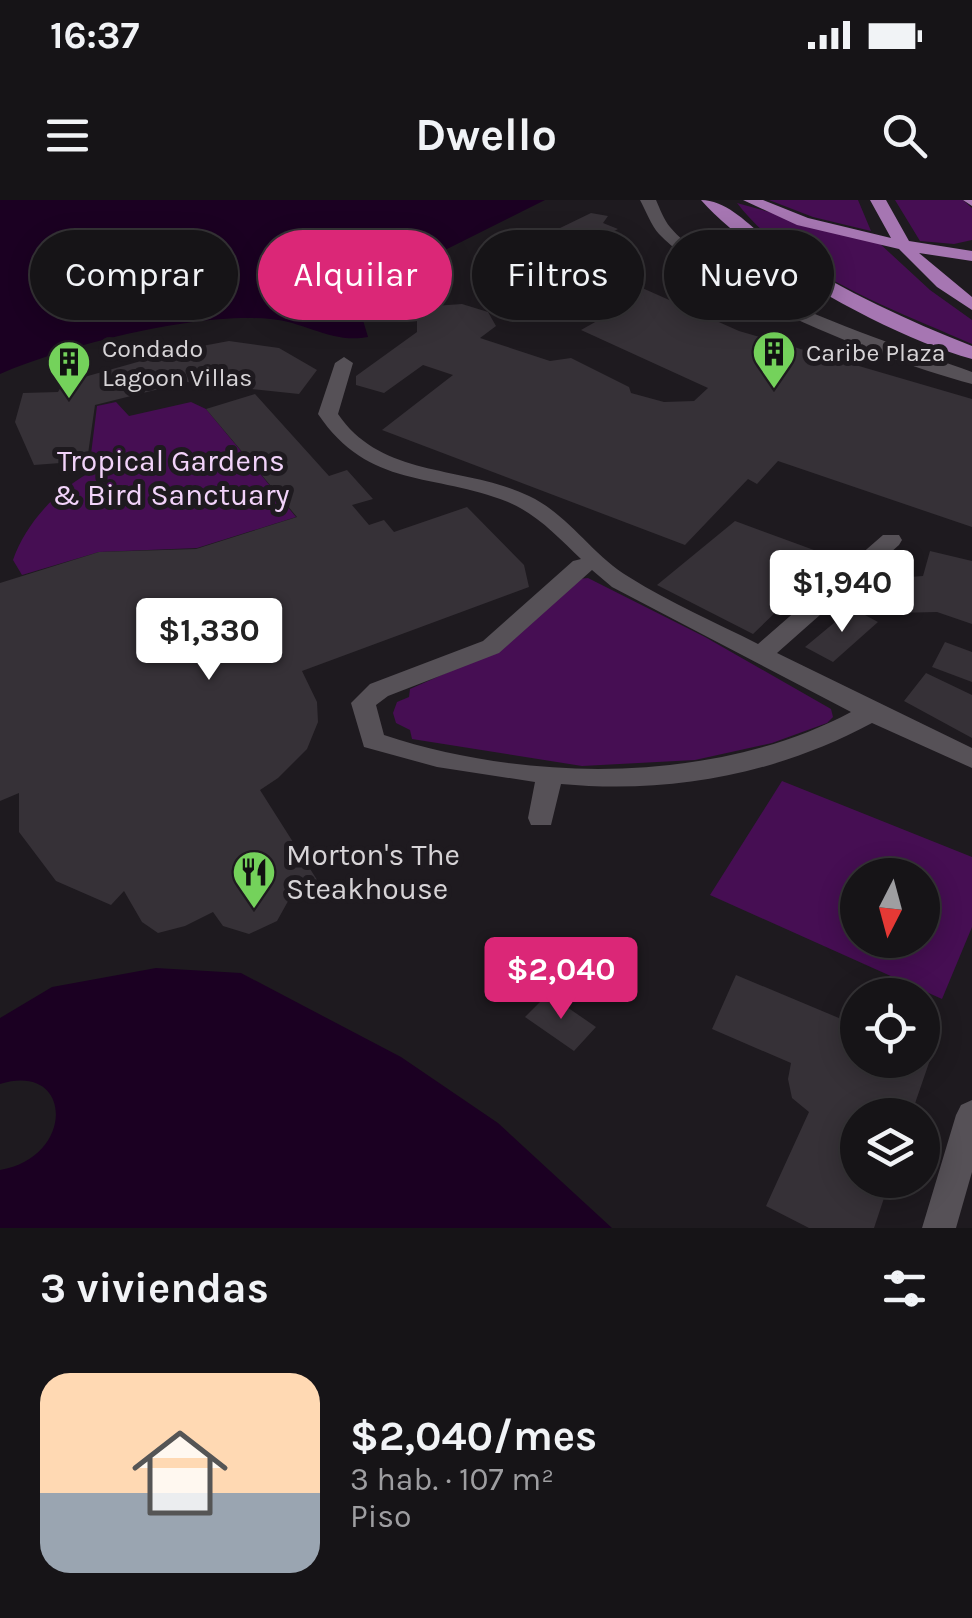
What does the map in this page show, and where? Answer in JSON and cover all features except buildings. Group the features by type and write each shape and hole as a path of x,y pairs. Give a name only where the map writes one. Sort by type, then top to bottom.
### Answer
{"main road":[{"path":"709,200 756,242 820,284 972,353"},
{"path":"751,200 780,213 862,236 972,256"},
{"path":"879,201 912,257 972,306"},
{"path":"953,253 972,248"}],"street":[{"path":"648,200 650,210 671,237 734,283 972,378"},
{"path":"344,363 330,397 328,414 337,432 363,452 406,468 518,498 550,515 594,563 620,582 871,712 972,759"},
{"path":"762,653 891,540"},
{"path":"594,563 582,566 490,648 379,690 363,703 373,741 405,752 548,777 697,773 808,746 871,712"},
{"path":"541,818 548,777"},
{"path":"939,1228 972,1115"}],"green space":[{"path":"769,200 858,200 871,231 813,217"},
{"path":"895,200 963,200 972,208 972,240 954,244 920,241"},
{"path":"737,203 878,242 930,290 972,320 972,344 834,280 834,230 760,228"},
{"name":"Tropical Gardens & Bird Sanctuary","path":"116,402 129,416 191,402 206,409 296,517 197,548 99,552 22,575 13,560 26,532 70,485 97,469 90,462 97,406"},
{"path":"588,578 705,637 831,709 833,717 827,723 772,743 695,760 582,766 412,739 410,730 396,723 393,713 397,702 409,697 410,689 496,651 579,579"},
{"path":"782,781 972,857 972,927 942,999 940,978 895,978 851,958 940,958 940,858 840,858 840,953 710,895"}],"shaded area":[{"path":"0,200 545,200 485,230 472,230 472,236 452,246 452,230 258,230 258,319 238,318 238,230 30,230 30,320 207,320 97,342 0,374"},
{"path":"277,320 363,320 368,337 343,338"},
{"path":"156,968 241,973 401,1057 498,1123 612,1228 0,1228 0,1170 25,1162 42,1148 53,1131 56,1114 52,1098 41,1086 24,1081 0,1084 0,1018 52,987"}],"place":[{"name":"Caribe Plaza","path":"774,390"},
{"name":"Condado Lagoon Villas","path":"69,400"},
{"name":"Morton's The Steakhouse","path":"254,910"}]}
